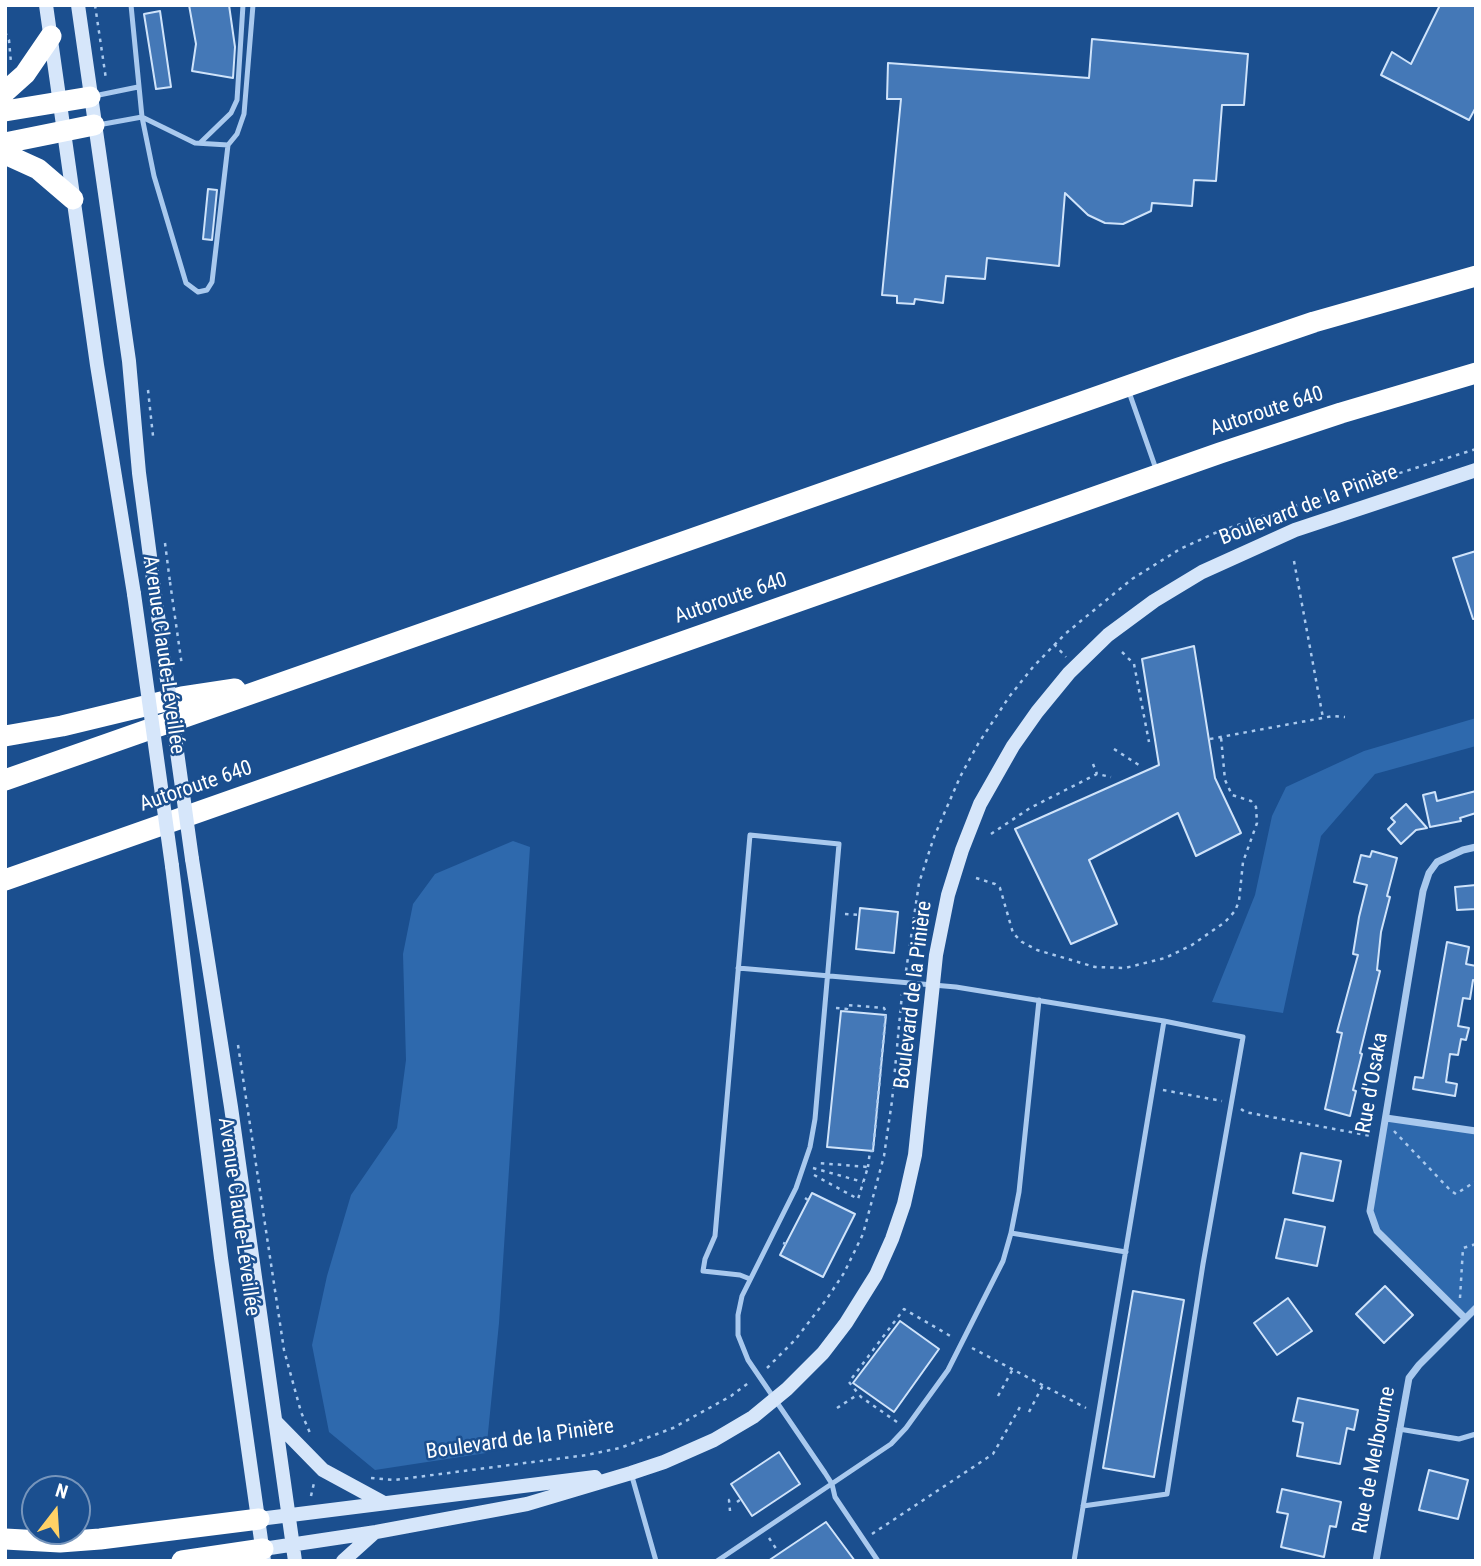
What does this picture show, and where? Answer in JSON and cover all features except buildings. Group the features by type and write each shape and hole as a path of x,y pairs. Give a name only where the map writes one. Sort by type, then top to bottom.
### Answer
{"highway":[{"path":"5,92 25,74 51,36"},
{"path":"5,111 90,97"},
{"path":"5,143 94,125"},
{"path":"5,154 38,169 73,199"},
{"path":"5,780 1127,387 1314,323 1476,276"},
{"name":"Autoroute 640","path":"5,880 1158,475 1340,413 1476,373"},
{"path":"5,736 62,726 182,697 285,682"},
{"path":"5,894 77,855"},
{"path":"5,1539 44,1542 100,1539 259,1519"},
{"path":"182,1561 263,1555"}],"street":[{"name":"Avenue Claude-Léveillée","path":"46,5 97,365 134,594 172,866 219,1244 263,1555"},
{"name":"Avenue Claude-Léveillée","path":"78,5 129,361 139,473 192,859 233,1121 295,1561"},
{"name":"Boulevard de la Pinière","path":"263,1555 293,1545 527,1504 631,1473 702,1446 753,1417 775,1400 823,1353 846,1323 876,1275 892,1239 904,1204 915,1155 933,984 948,895 961,849 980,804 1013,746 1037,712 1069,673 1097,645 1164,594 1235,555 1317,522 1476,470"},
{"name":"Rue d'Osaka","path":"1465,1318 1377,1231 1370,1211 1372,1185 1386,1120 1423,891 1429,873 1437,862 1476,847"},
{"path":"1386,1120 1476,1131"},
{"name":"Rue de Melbourne","path":"1376,1561 1409,1378 1476,1308"},
{"path":"276,1422 323,1470 383,1502"},
{"name":"Boulevard de la Pinière","path":"259,1519 631,1473"},
{"path":"343,1561 376,1532"}],"lane":[{"path":"131,5 142,117 154,176 186,283 198,292 207,290 212,282 228,145 237,134 244,114 253,5"},
{"path":"200,144 231,113 237,100 243,5"},
{"path":"90,97 138,87"},
{"path":"94,125 142,117 200,144 228,145"},
{"path":"1127,387 1158,475"},
{"path":"750,1279 740,1275 703,1271 715,1236 750,835 839,844 815,1119 810,1147 796,1188 738,1306 740,1344 832,1483 835,1497 878,1561"},
{"path":"738,968 933,984 1164,1021 1243,1037 1203,1264 1167,1494 1083,1506"},
{"path":"717,1561 899,1436 948,1370 1003,1261 1011,1233 1019,1192 1039,1000"},
{"path":"1074,1561 1164,1021"},
{"path":"1011,1233 1126,1252"},
{"path":"1399,1429 1459,1439 1476,1434"},
{"path":"631,1473 656,1561"}],"path":[{"path":"95,5 106,77"},
{"path":"5,32 9,40 11,63 15,68"},
{"name":"Boulevard de la Pinière","path":"906,965 919,883 937,828 960,777 1009,697 1065,634 1132,579 1180,549 1215,533 1476,449"},
{"path":"1294,561 1323,718"},
{"path":"1122,652 1134,664 1149,743"},
{"path":"1210,739 1333,716 1345,717"},
{"path":"976,878 1000,888 1013,933 1022,942 1037,950 1095,967 1125,968 1155,961 1192,945 1225,922 1234,911 1239,901 1246,853 1257,823 1256,807 1251,801 1232,795 1225,780 1221,737"},
{"path":"1114,749 1142,767"},
{"path":"1093,764 1097,774"},
{"path":"990,834 1030,808 1097,774 1111,777"},
{"path":"845,914 859,915"},
{"name":"Boulevard de la Pinière","path":"772,1364 805,1328 830,1294 844,1273 863,1234 884,1156 902,997"},
{"path":"814,1175 859,1199 870,1151 873,1152 886,1012 884,1008 860,1006 836,1008"},
{"name":"Avenue Claude-Léveillée","path":"237,1038 284,1350 301,1412 314,1438"},
{"path":"1153,1088 1231,1103 1245,1112 1371,1136"},
{"path":"1386,1120 1451,1191 1456,1194 1476,1181"},
{"path":"818,1163 868,1167"},
{"path":"816,1169 863,1182"},
{"path":"1458,1311 1463,1282 1463,1248 1476,1244"},
{"path":"897,1422 858,1394 849,1382 904,1310 955,1339"},
{"path":"972,1348 1086,1408"},
{"path":"998,1396 1013,1369"},
{"path":"1029,1412 1042,1385"},
{"name":"Boulevard de la Pinière","path":"367,1476 394,1480 587,1455 620,1448 673,1428 746,1386"},
{"path":"837,1408 858,1394"},
{"path":"873,1534 993,1454 1020,1407"},
{"path":"312,1501 312,1488 317,1479"},
{"path":"730,1511 729,1500 734,1497"}],"shaded area":[{"path":"1476,718 1476,746 1375,774 1321,836 1283,1013 1212,1002 1255,895 1272,816 1286,787 1364,751"},
{"path":"513,841 530,847 499,1323 486,1453 375,1470 329,1432 312,1345 327,1276 351,1195 397,1128 406,1060 403,954 413,904 435,874"},
{"path":"1386,1118 1476,1131 1476,1308 1465,1318 1377,1231 1370,1211"}]}
